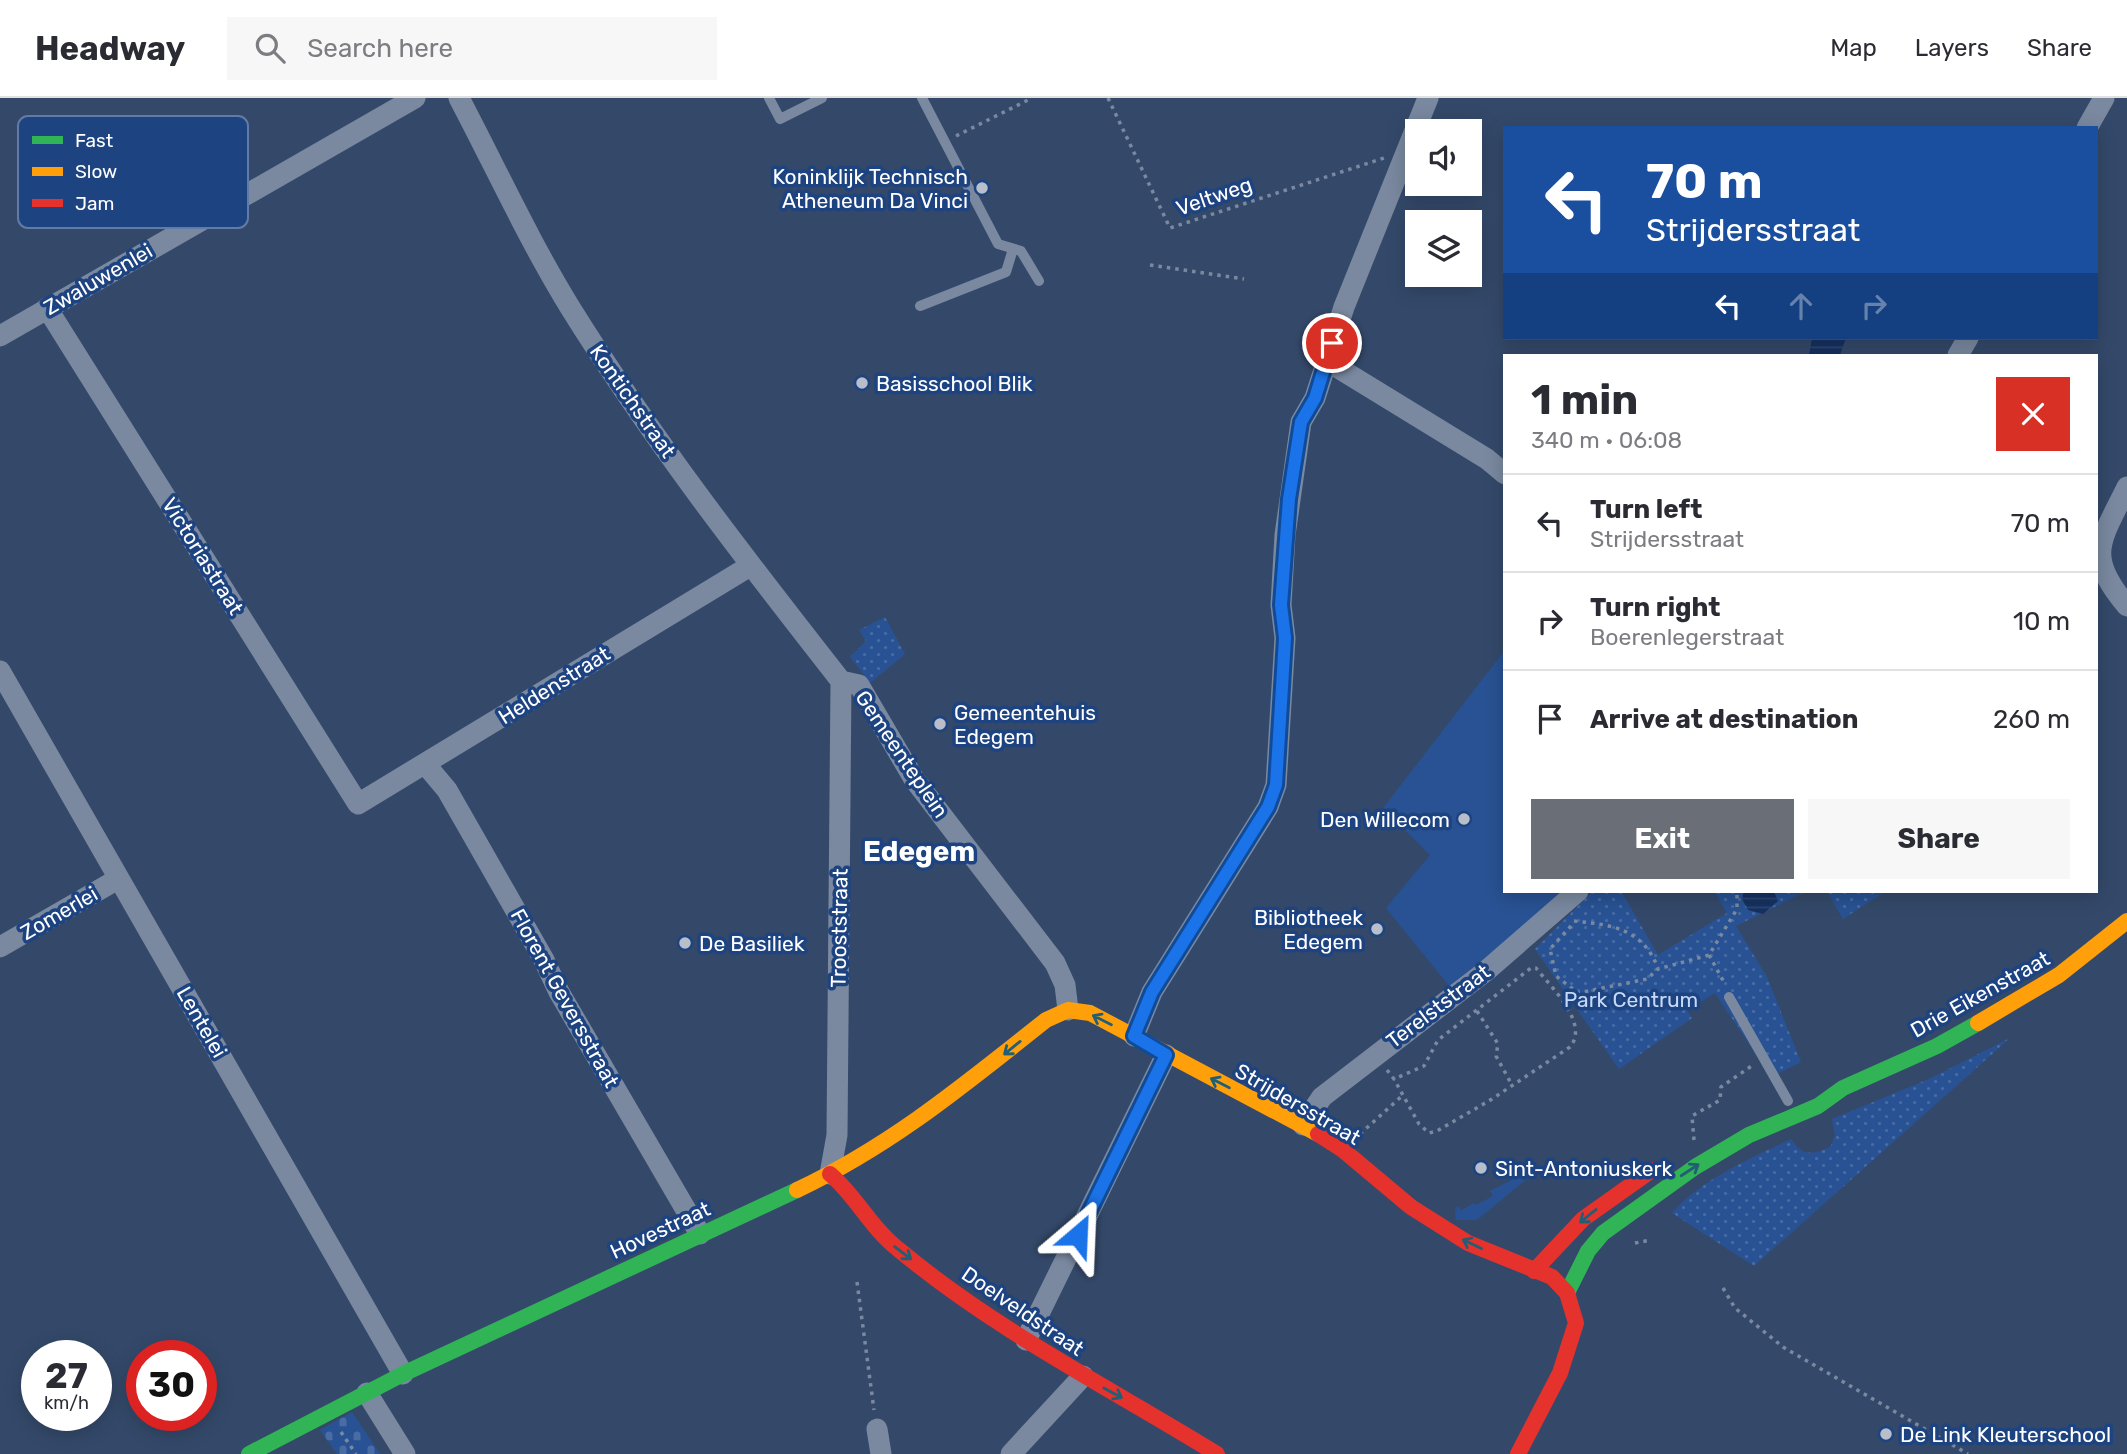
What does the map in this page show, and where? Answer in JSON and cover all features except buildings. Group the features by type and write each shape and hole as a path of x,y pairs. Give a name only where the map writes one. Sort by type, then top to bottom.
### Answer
{"street":[{"name":"Zwaluwenlei","path":"248,193 415,98"},
{"name":"Kontichstraat","path":"459,98 569,307 750,566 841,681"},
{"path":"1419,119 1428,98"},
{"path":"2088,126 2104,98"},
{"path":"1134,1036 1152,992 1268,807 1276,785 1285,638 1281,605 1289,499 1301,422 1315,398 1344,307 1405,153"},
{"name":"Zwaluwenlei","path":"0,336 187,228"},
{"name":"Victoriastraat","path":"47,308 358,804"},
{"path":"1327,361 1487,459 1503,472"},
{"path":"2127,487 2101,542 2102,572 2127,606"},
{"name":"Heldenstraat","path":"358,804 750,566"},
{"name":"Lentelei","path":"0,671 403,1374"},
{"name":"Gemeenteplein","path":"841,681 859,685 914,779 1055,963 1065,985 1068,1010"},
{"name":"Trooststraat","path":"830,1174 837,1135 841,681"},
{"name":"Florent Geversstraat","path":"426,765 447,790 544,960 559,992 700,1234"},
{"name":"Zomerlei","path":"0,947 118,878"},
{"name":"Terelststraat","path":"1303,1125 1322,1097 1377,1053 1486,971 1567,915 1577,893"},
{"name":"Drie Eikenstraat","path":"1567,1293 1588,1251 1603,1233 1634,1208 1738,1142 1818,1106 1843,1088 1937,1046 2002,1010 2059,975 2127,921"},
{"name":"Strijdersstraat","path":"1068,1010 1090,1013 1303,1125 1343,1150 1411,1207 1468,1243 1534,1271"},
{"name":"Hovestraat","path":"249,1454 403,1374 830,1174 920,1120 1046,1020 1068,1010"},
{"path":"1026,1340 1166,1055"},
{"name":"Drie Eikenstraat","path":"1783,1103 1808,1093 1843,1088"},
{"path":"1518,1454 1560,1373 1576,1323 1567,1293 1548,1299 1534,1271 1583,1219 1664,1162"},
{"name":"Doelveldstraat","path":"830,1174 849,1189 873,1226 896,1248 1026,1340 1217,1454"},
{"path":"1620,1191 1634,1208"},
{"path":"1557,1325 1565,1354"},
{"path":"1011,1454 1083,1376"},
{"path":"367,1393 405,1454"},
{"path":"877,1429 881,1454"}],"lane":[{"path":"769,98 780,119 822,98"},
{"path":"922,98 998,244 1021,251 1039,281"},
{"path":"920,306 1006,272 1013,249"},
{"path":"1729,997 1763,1057 1783,1103"}],"path":[{"path":"944,141 1032,98"},
{"name":"Veltweg","path":"1108,98 1170,228 1405,150"},
{"path":"1150,265 1244,279"},
{"path":"1658,969 1651,952 1623,929 1567,915 1550,950 1556,976 1569,989 1578,993 1647,979 1658,969 1709,955 1737,909 1737,893"},
{"path":"1709,955 1729,997"},
{"path":"1377,1053 1419,1124 1429,1133 1512,1085 1570,1047 1576,1034 1574,1021 1536,968 1438,1040 1424,1066 1394,1079"},
{"path":"1477,1011 1498,1044 1496,1056 1512,1085"},
{"path":"1695,1142 1692,1116 1720,1100 1721,1087 1763,1057"},
{"path":"1343,1150 1403,1096"},
{"path":"857,1282 877,1429"},
{"path":"1723,1288 1735,1308 1783,1348 1968,1454"}],"green space":[{"path":"885,617 905,654 870,683 850,657 866,641 859,630"},
{"path":"1503,653 1503,893 1561,893 1526,928 1450,987 1386,908 1430,855 1383,808"},
{"name":"Park Centrum","path":"1591,893 1622,893 1658,955 1727,913 1715,893 1803,893 1736,926 1767,977 1801,1062 1771,1077 1715,993 1687,1010 1692,1018 1619,1069 1535,949"},
{"path":"1828,893 1883,893 1843,919"},
{"path":"2010,1038 1754,1266 1672,1213 1712,1179 1791,1139 1800,1149 1809,1153 1831,1146 1835,1135 1832,1119 1929,1079"},
{"path":"1527,1172 1529,1177 1477,1220 1456,1220 1455,1208 1458,1206 1461,1210 1474,1203 1476,1205 1493,1196 1490,1191"},
{"path":"352,1412 380,1454 337,1454 320,1430"}],"shaded area":[{"path":"1812,340 1845,340 1840,354 1809,354"},
{"path":"1744,893 1775,893 1778,901 1763,914 1748,910 1742,899"}],"traffic: fast":[{"path":"1567,1293 1588,1251 1603,1233 1695,1167 1749,1135 1818,1106 1843,1088 1937,1046 1978,1023"},
{"path":"249,1454 403,1374 797,1190"}],"traffic: slow":[{"path":"1978,1023 2059,975 2127,921"},
{"path":"797,1190 896,1134 1046,1020 1068,1010 1090,1013 1318,1134"}],"traffic: jam":[{"path":"1318,1134 1343,1150 1411,1207 1468,1243 1552,1277 1567,1293 1576,1323 1560,1373 1518,1454"},
{"path":"1534,1271 1583,1219 1652,1170"},
{"path":"830,1174 888,1241 935,1278 1013,1332 1217,1454"}],"place":[{"name":"Koninklijk Technisch Atheneum Da Vinci","path":"982,188"},
{"name":"Basisschool Blik","path":"862,383"},
{"name":"Gemeentehuis Edegem","path":"940,724"},
{"name":"Den Willecom","path":"1464,819"},
{"name":"Bibliotheek Edegem","path":"1377,929"},
{"name":"De Basiliek","path":"685,943"},
{"name":"Sint-Antoniuskerk","path":"1481,1168"},
{"name":"De Link Kleuterschool","path":"1886,1434"}],"district":[{"name":"Edegem","path":"919,851"}],"route":[{"path":"1078,1235 1166,1055 1134,1036 1152,992 1268,807 1276,785 1285,638 1281,605 1289,499 1301,422 1315,398 1332,343"}]}
